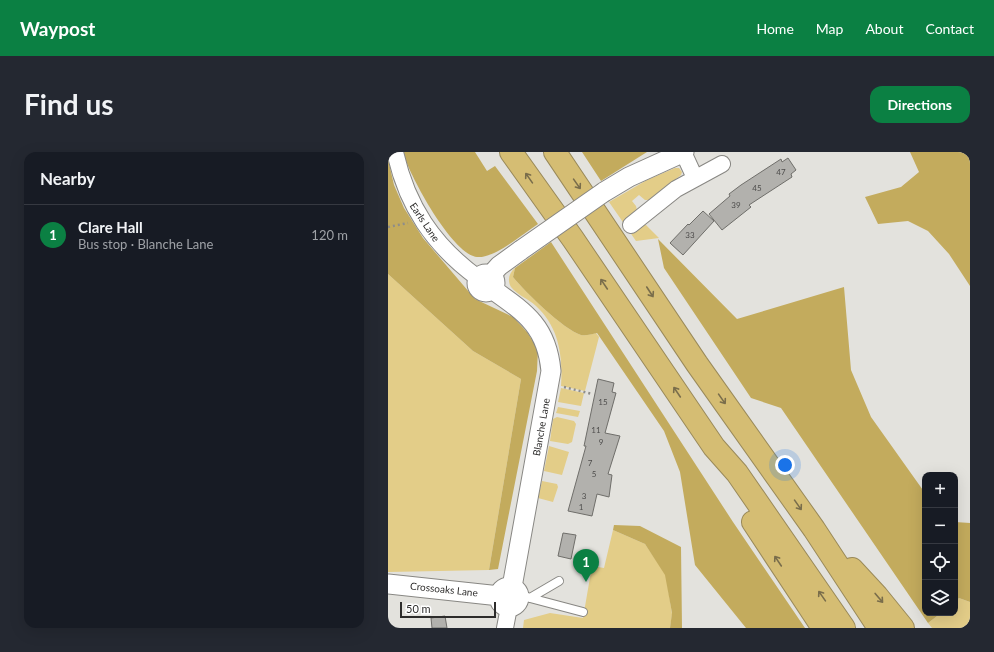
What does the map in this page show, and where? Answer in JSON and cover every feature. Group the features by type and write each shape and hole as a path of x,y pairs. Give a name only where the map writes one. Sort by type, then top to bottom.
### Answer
{"highway":[{"path":"511,152 714,447 737,473 844,628"},
{"path":"554,152 697,364 814,528 879,628"},
{"path":"714,447 724,479 823,628"},
{"path":"814,528 877,596 903,628"}],"street":[{"name":"Earls Lane","path":"395,152 406,192 433,236 448,253 487,281"},
{"path":"487,281 499,266 604,192 629,177 684,152 695,178"},
{"path":"631,225 656,202 695,178 722,164"},
{"name":"Blanche Lane","path":"487,281 528,316 537,327 544,338 549,354 551,371 514,596 505,628"},
{"name":"Crossoaks Lane","path":"388,584 514,596"}],"lane":[{"path":"514,596 559,581"},
{"path":"514,596 583,612"}],"path":[{"path":"388,227 422,220"},
{"path":"548,384 592,394"}],"shaded area":[{"path":"403,152 475,152 487,171 495,166 538,224 509,245 492,254 484,257 477,257 467,253 444,229 422,195"},
{"path":"582,152 647,152 601,181"},
{"path":"910,152 966,152 970,159 970,286 949,254 928,231 908,221 878,224 865,197 901,187 919,172"},
{"path":"388,159 394,185 404,208 423,238 475,299 513,317 527,332 538,349 537,371 498,569 489,570 521,379 473,351 388,274"},
{"path":"675,168 679,168 682,172 676,179 677,183 652,200 645,200 639,195 632,201 636,206 640,223 646,225 659,238 636,241 609,202 647,180"},
{"path":"658,239 737,319 844,287 851,370 871,417 922,489 922,614 781,408 751,398 664,268"},
{"path":"551,242 733,522 805,628 746,628 695,565 680,472 664,431 597,333 581,335 565,326 535,301 513,277 515,268"},
{"path":"515,268 513,277 535,301 555,318 565,326 581,335 596,333 599,337 585,391 561,386 560,353 555,333 544,314 511,287 509,277"},
{"path":"388,274 473,351 521,379 489,570 388,572"},
{"path":"561,388 584,393 581,406 558,402"},
{"path":"558,407 580,411 578,417 556,413"},
{"path":"557,417 574,421 576,424 572,442 568,444 550,441 553,419"},
{"path":"549,446 569,452 562,475 544,471"},
{"path":"542,481 557,484 558,487 553,502 538,498"},
{"path":"958,522 970,523 970,602 959,598 958,599"},
{"path":"614,525 640,526 681,547 682,628 670,628 672,613 665,575 645,544 613,530"},
{"path":"613,530 645,544 666,575 672,614 670,628 523,628 524,620 550,613 583,618 592,566 604,568"},
{"path":"959,598 970,602 970,628 932,628 928,623 937,616 958,616"},
{"path":"923,616 937,616 928,623"}],"building":[{"path":"788,158 796,170 791,174 792,177 749,205 751,207 722,230 709,214 730,196 729,194 741,185 781,159 782,162"},
{"path":"703,211 714,221 683,255 670,243"},
{"path":"598,379 614,383 612,392 616,393 605,433 620,436 608,474 612,475 609,497 597,494 592,516 568,511 586,446 584,446"},
{"path":"563,533 576,535 571,559 558,556"},
{"path":"445,616 447,628 432,628 431,618"}],"place":[{"name":"Clare Hall","path":"586,582"}]}
